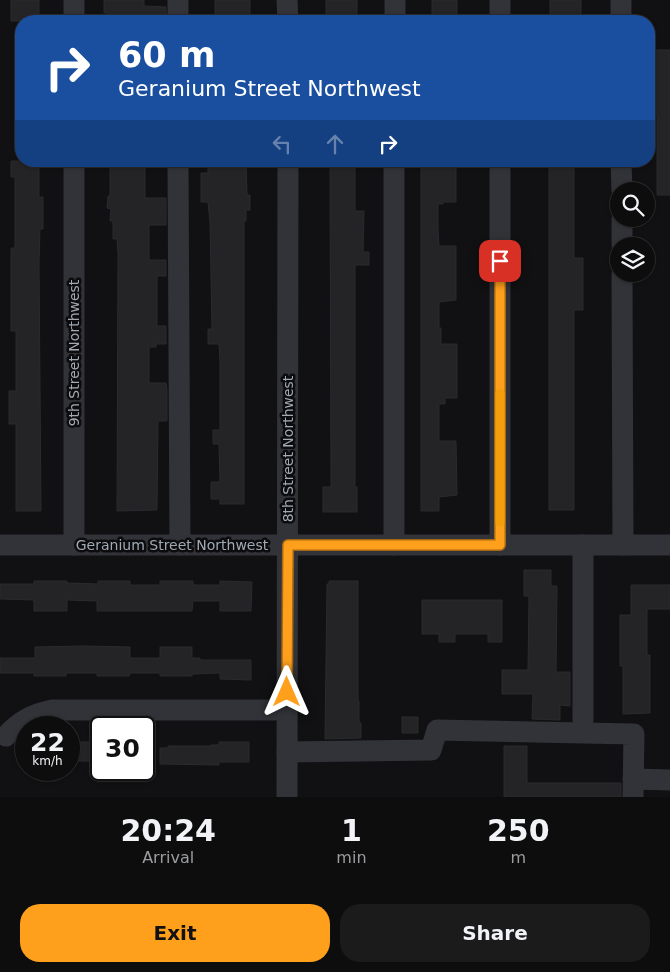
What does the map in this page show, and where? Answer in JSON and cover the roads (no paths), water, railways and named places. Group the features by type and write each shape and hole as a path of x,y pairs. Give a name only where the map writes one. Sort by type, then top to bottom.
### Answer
{"street":[{"path":"74,0 74,15"},
{"path":"178,0 178,15"},
{"path":"288,0 288,15"},
{"path":"395,0 395,15"},
{"path":"500,0 500,15"},
{"path":"621,0 621,15"},
{"name":"9th Street Northwest","path":"74,167 74,545"},
{"path":"178,167 180,545"},
{"name":"8th Street Northwest","path":"287,797 288,167"},
{"path":"394,167 394,545"},
{"path":"500,167 500,545"},
{"path":"621,167 622,182"},
{"path":"622,282 623,545"},
{"name":"Geranium Street Northwest","path":"0,545 670,545"},
{"path":"583,545 583,720"},
{"path":"6,736 31,716 52,710 287,710"},
{"path":"287,752 431,750 437,730 634,734 633,788 670,780"}]}
